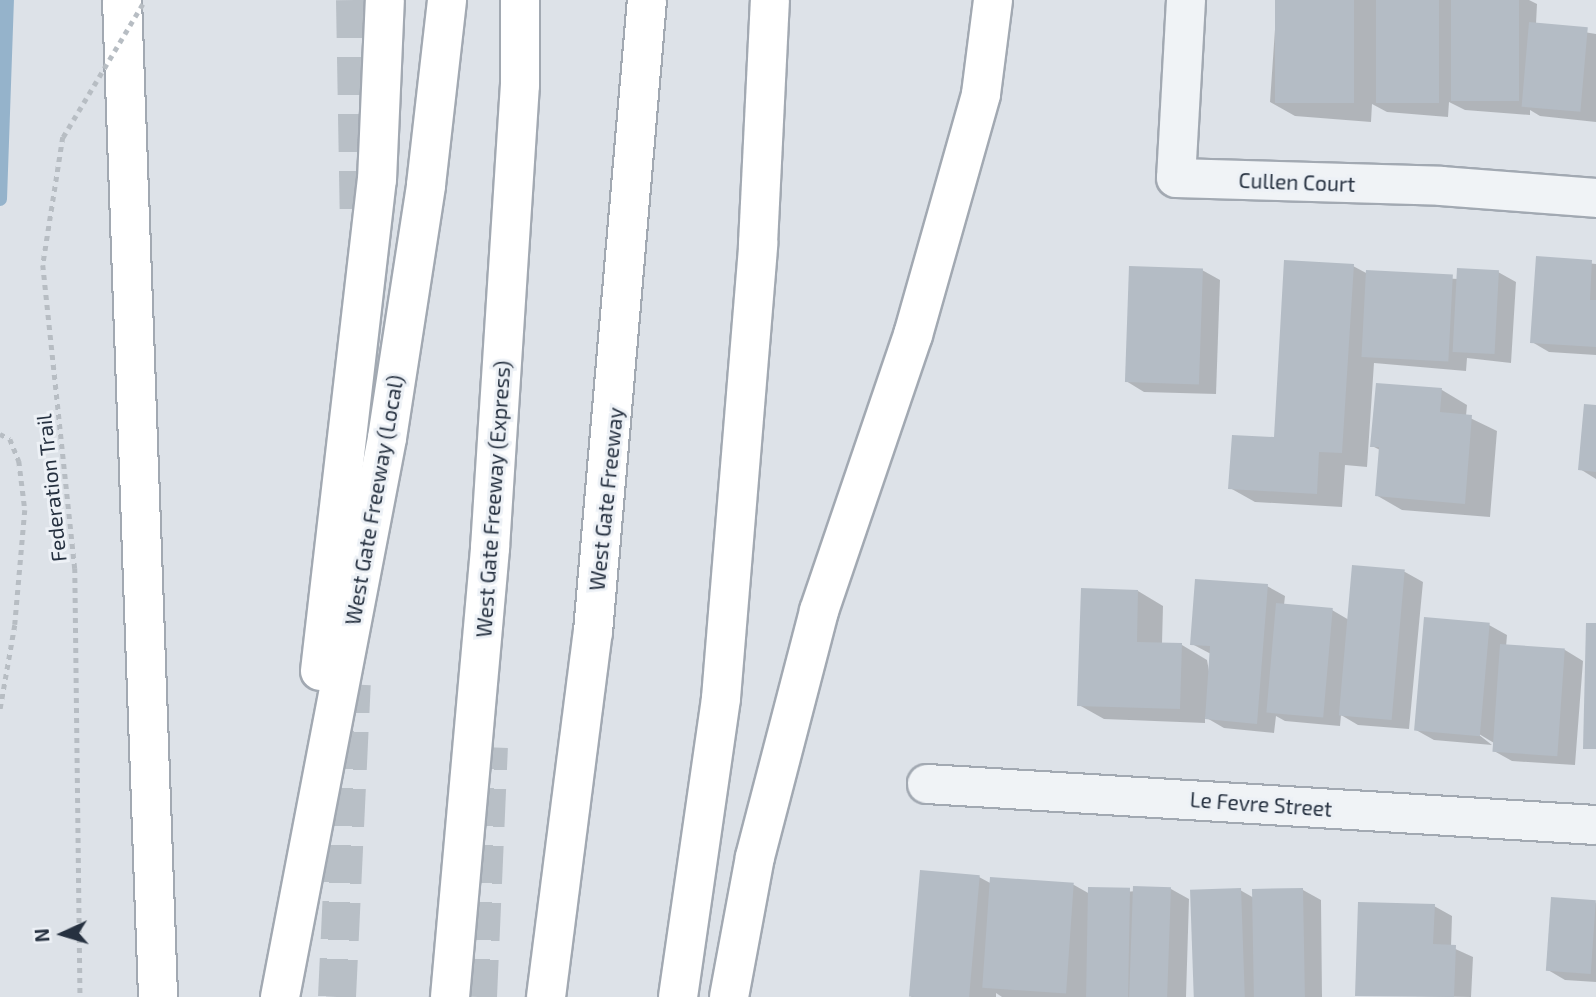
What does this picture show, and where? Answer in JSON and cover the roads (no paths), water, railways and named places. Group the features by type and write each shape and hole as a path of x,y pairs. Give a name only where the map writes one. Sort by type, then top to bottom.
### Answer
{"highway":[{"path":"122,0 158,997"},
{"path":"289,958 377,180 385,0"},
{"name":"West Gate Freeway (Local)","path":"280,997 387,438 426,185 447,0"},
{"name":"West Gate Freeway (Express)","path":"450,997 490,548 520,85 520,0"},
{"name":"West Gate Freeway","path":"546,997 593,632 647,0"},
{"path":"678,997 722,698 758,244 769,0"},
{"path":"729,997 755,857 820,611 912,335 981,94 993,0"}],"street":[{"name":"Cullen Court","path":"1186,0 1176,178 1441,186 1596,198"},
{"name":"Le Fevre Street","path":"926,784 1596,825"}],"waterway":[{"path":"0,199 7,0"}],"tunnel":[{"path":"355,0 359,226"},
{"path":"337,997 352,684"},
{"path":"478,997 489,747"}]}
